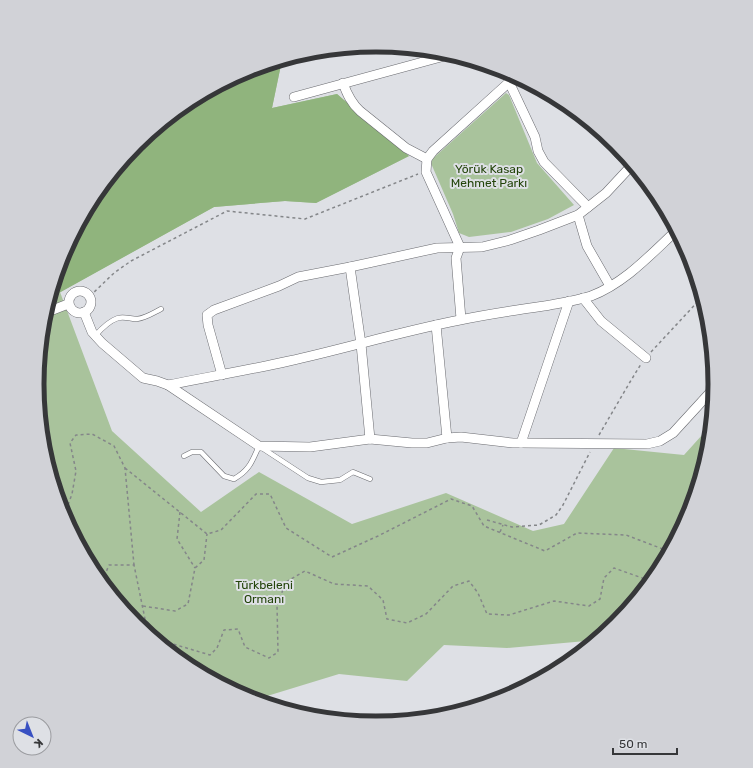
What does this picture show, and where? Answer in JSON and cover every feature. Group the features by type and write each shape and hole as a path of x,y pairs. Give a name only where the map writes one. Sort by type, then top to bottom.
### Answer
{"street":[{"path":"294,97 439,58"},
{"path":"461,320 456,258 460,247 426,172 427,159 433,151 511,80"},
{"path":"514,81 535,137 538,151 544,162 588,208"},
{"path":"343,84 349,98 360,111 406,148 427,159"},
{"path":"222,374 208,325 207,315 214,310 279,286 298,277 437,248 482,247 510,240 578,215 606,193 628,168"},
{"path":"578,215 587,246 610,286"},
{"path":"168,385 288,362 436,325 591,296 623,279 673,234"},
{"path":"350,267 370,439"},
{"path":"76,291 83,291 90,296 90,307 84,312 76,313 68,304 70,296 76,291"},
{"path":"583,298 600,321 646,358"},
{"path":"521,442 569,301"},
{"path":"52,310 68,304"},
{"path":"84,312 95,336 143,378 168,385 259,446 310,447 370,439 428,443 447,438 461,437 513,443 647,444 660,441 673,433 709,394"},
{"path":"436,325 447,438"}],"lane":[{"path":"95,336 104,327 116,319 138,319 161,309"},
{"path":"184,456 192,452 201,452 224,476 234,479 242,474 250,465 259,446 308,478 321,482 340,480 353,472 370,479"}],"path":[{"path":"90,296 114,273 131,260 227,211 305,219 426,172"},
{"path":"487,520 512,527 539,525 556,515 563,505 594,444 630,382 646,358 699,301"},
{"path":"67,507 72,494 76,471 70,443 76,435 92,434 114,446 125,468 134,565 142,606 145,619 158,635"},
{"path":"125,468 207,534"},
{"path":"207,534 221,530 256,494 270,494 286,528 332,557 378,536 451,499 472,506 484,526 545,551 577,533 626,535 664,550"},
{"path":"180,512 177,539 195,568"},
{"path":"500,532 503,524"},
{"path":"142,606 175,611 188,604 195,568 204,560 207,534"},
{"path":"105,575 108,565 134,565"},
{"path":"167,642 210,655 217,648 224,630 238,629 245,647 268,658 278,652 277,605 286,582 304,571 334,584 368,586 383,600 388,619 407,623 426,614 453,586 469,581 478,593 487,614 509,615 554,601 589,606 600,599 604,578 614,568 645,579"}],"green space":[{"name":"Türkbeleni Ormanı","path":"281,66 272,108 337,94 409,156 316,203 285,201 214,207 60,292 112,431 201,512 259,472 352,524 446,493 533,531 564,524 614,448 684,455 705,431 698,470 684,511 675,531 653,569 640,586 612,619 588,641 507,648 444,645 407,681 339,674 264,697 210,672 174,648 157,634 141,619 113,586 100,569 78,531 69,511 55,470 47,427 44,384 50,319 55,298 69,257 78,237 100,199 141,149 174,120 210,96 229,86"},
{"path":"281,66 272,108 337,94 409,156 316,203 285,201 214,207 56,295 69,257 78,237 100,199 141,149 174,120 210,96 249,77"},
{"name":"Yörük Kasap Mehmet Parkı","path":"506,93 509,95 537,163 574,205 548,219 511,232 469,237 459,233 453,214 430,161"}]}
